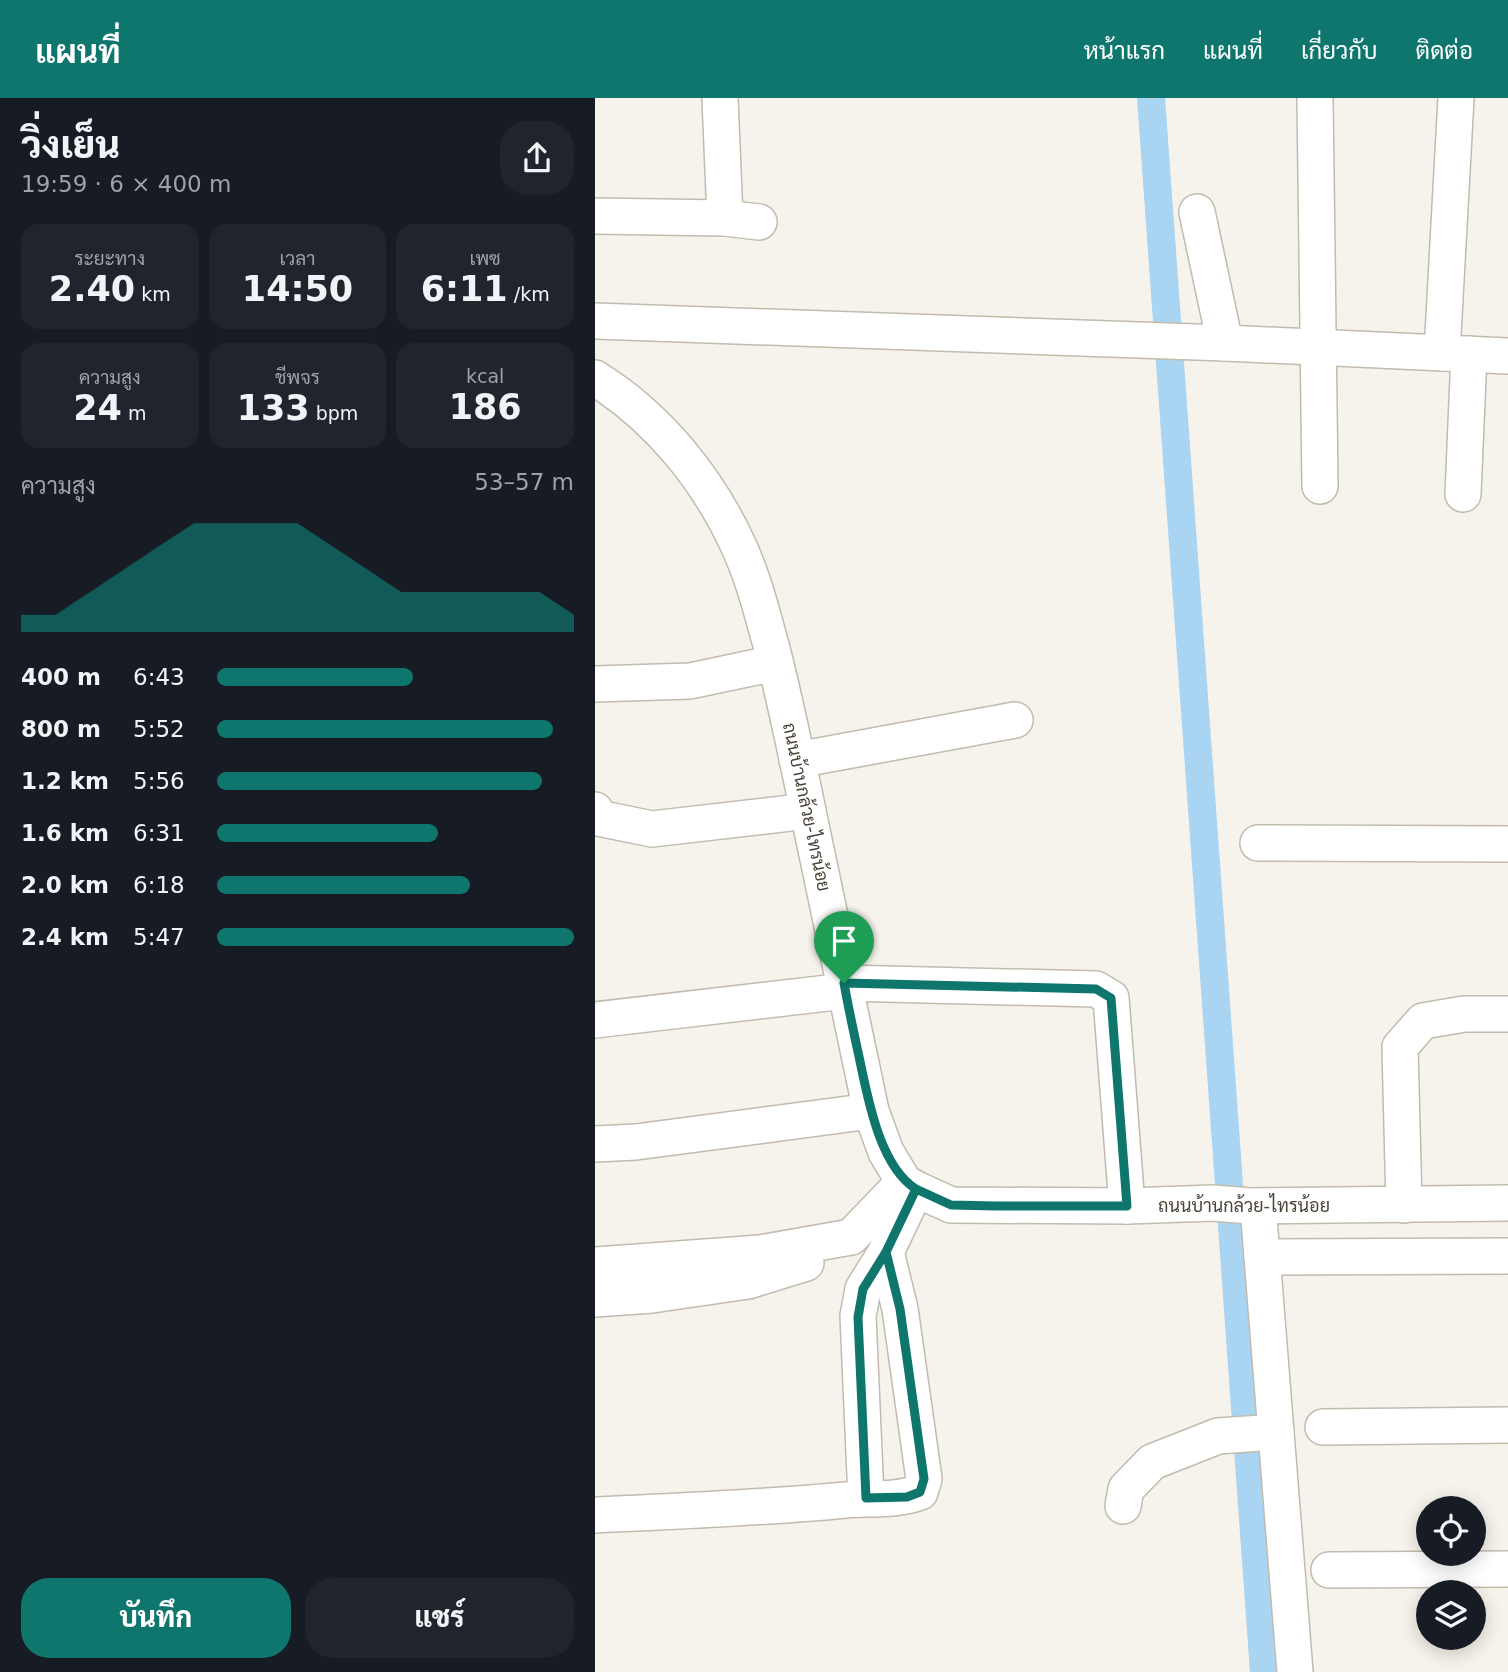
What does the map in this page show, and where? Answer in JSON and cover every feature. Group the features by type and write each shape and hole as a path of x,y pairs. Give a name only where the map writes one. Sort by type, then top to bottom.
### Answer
{"street":[{"path":"595,216 742,220 720,98"},
{"path":"1315,98 1320,486"},
{"path":"1456,98 1456,353 1463,494"},
{"path":"1197,212 1224,343"},
{"path":"595,321 1224,343 1508,356"},
{"name":"ถนนบ้านกล้วย-ไทรน้อย","path":"595,378 647,418 681,452 711,496 740,549 759,600 775,663 871,1111 886,1152 910,1185 951,1205 1508,1203"},
{"path":"595,684 690,681 775,663"},
{"path":"797,760 1016,720"},
{"path":"595,810 598,818 652,830 808,811"},
{"path":"1258,844 1508,844"},
{"path":"595,1020 845,987 1096,989 1111,998 1127,1206"},
{"path":"1404,1205 1400,1046 1423,1021 1464,1014 1508,1014"},
{"path":"595,1144 636,1142 871,1111"},
{"path":"595,1299 652,1295 748,1281 813,1261 851,1237 910,1185"},
{"path":"866,1498 858,1317 863,1289 886,1252 910,1185"},
{"path":"1254,1206 1262,1257 1270,1432 1295,1672"},
{"path":"595,1265 759,1253 851,1237"},
{"path":"595,1515 788,1506 907,1497 920,1492 924,1479 900,1309 886,1252"},
{"path":"1262,1257 1508,1256"},
{"path":"1323,1427 1508,1425"},
{"path":"1123,1506 1126,1489 1152,1462 1218,1436 1270,1432"},
{"path":"1329,1570 1508,1569"}],"waterway":[{"path":"1151,98 1264,1672"}],"route":[{"path":"844,983 871,1111 886,1152 904,1182 916,1189 886,1252 900,1309 924,1479 920,1492 907,1497 866,1498 858,1317 863,1289 886,1252 916,1189 951,1205 1127,1206 1111,998 1096,989 844,983"}]}
